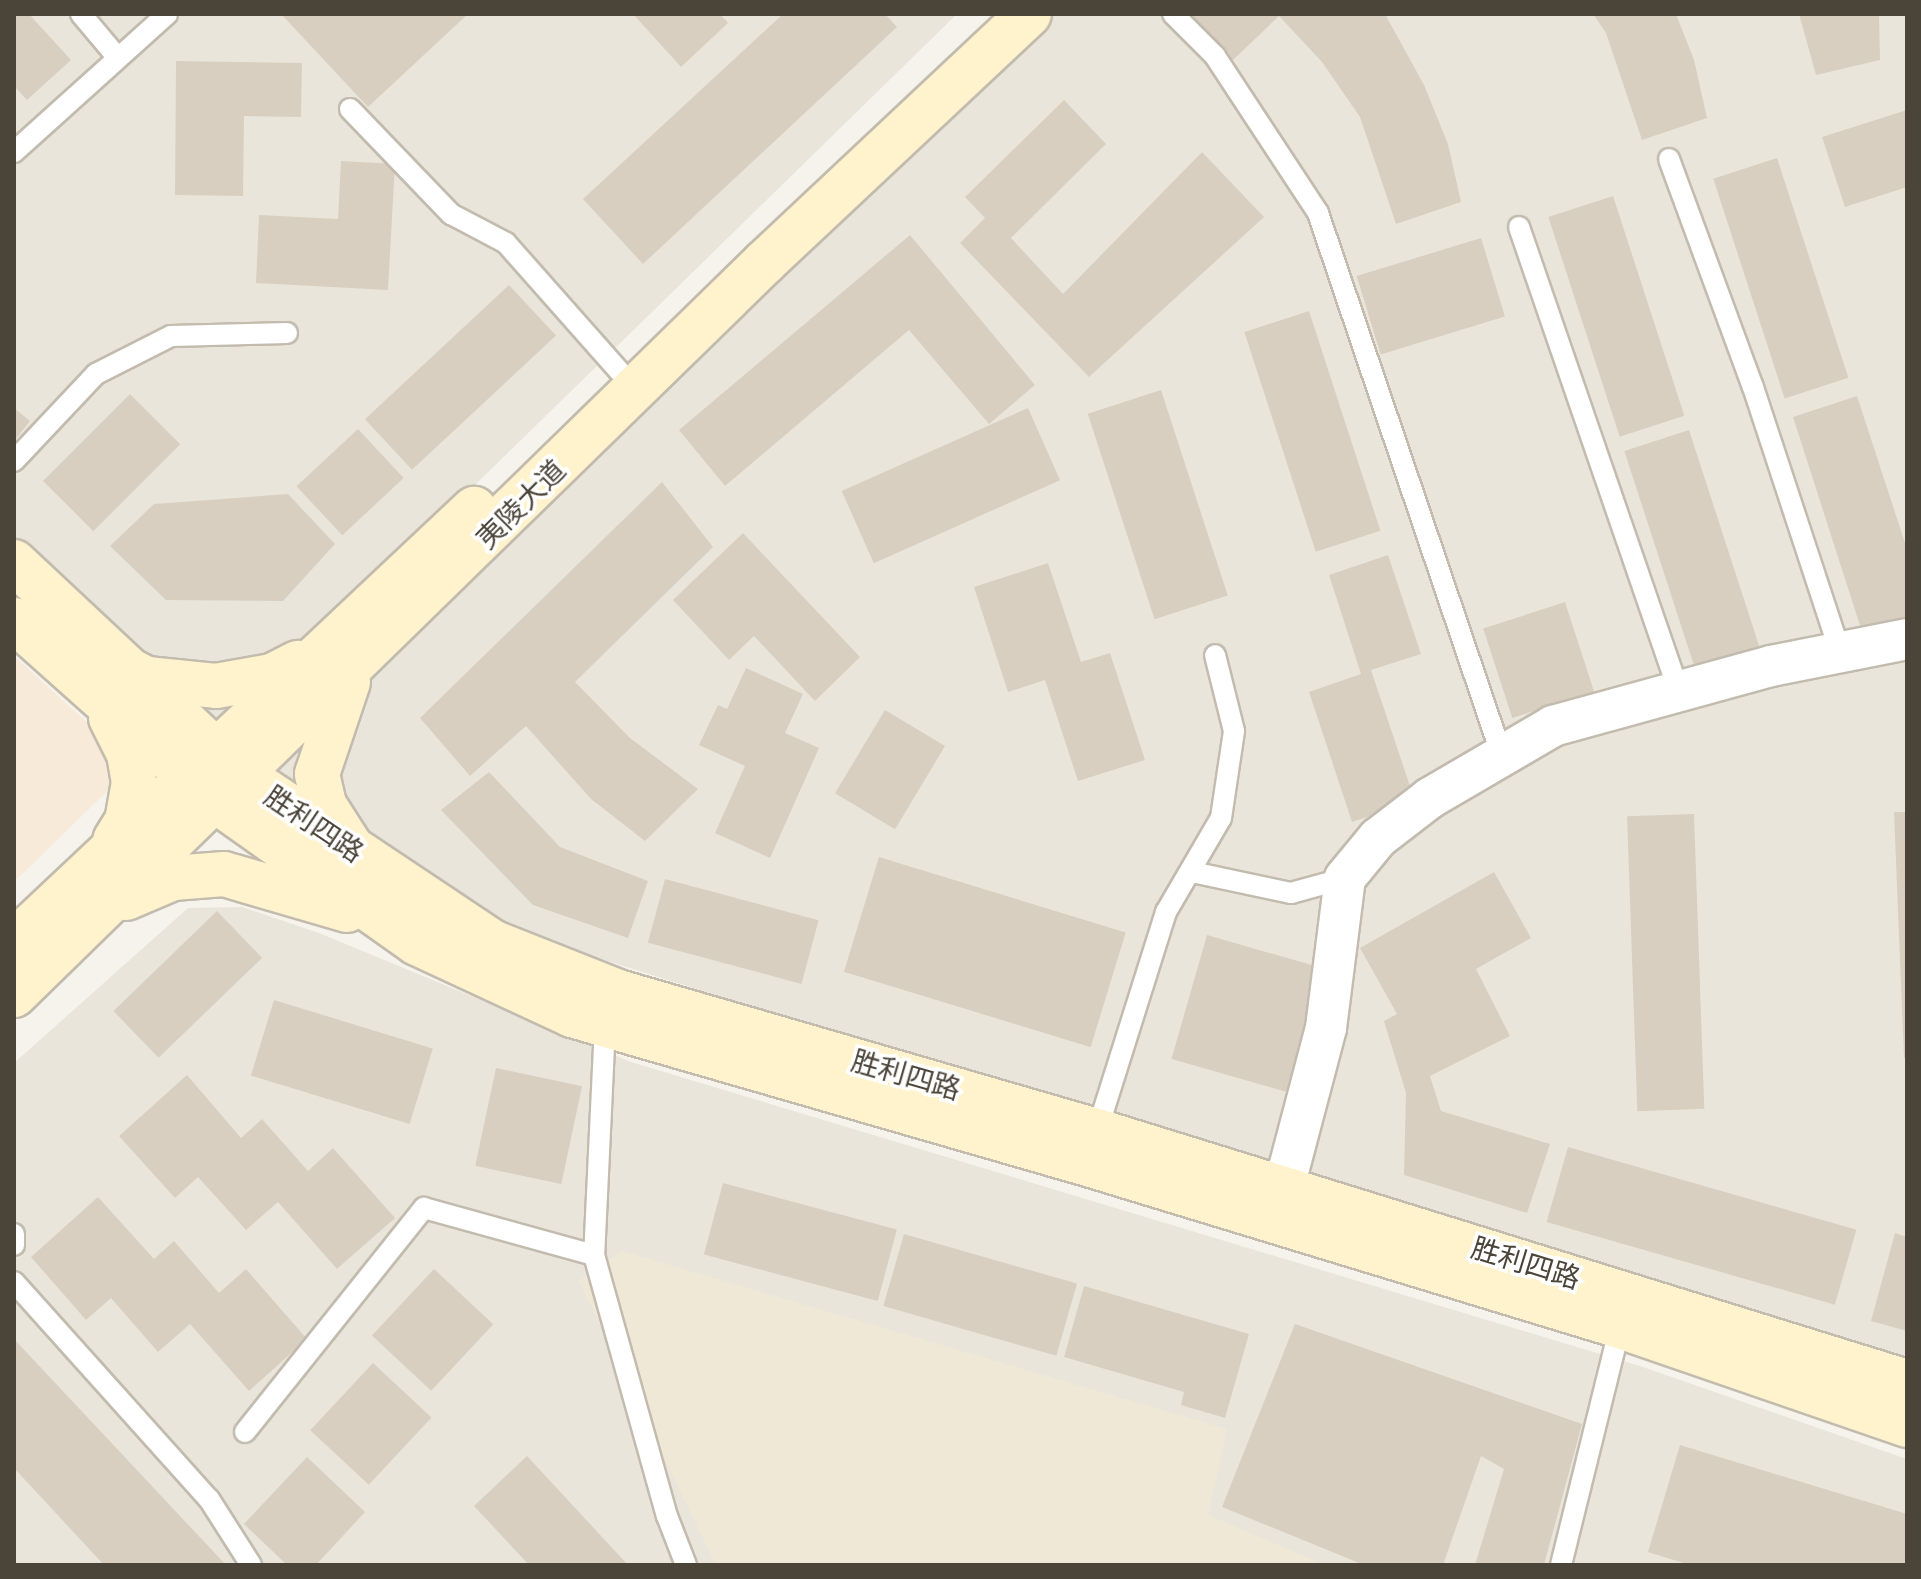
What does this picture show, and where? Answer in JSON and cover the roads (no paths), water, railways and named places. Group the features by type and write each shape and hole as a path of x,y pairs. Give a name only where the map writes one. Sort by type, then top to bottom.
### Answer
{"main road":[{"name":"夷陵大道","path":"340,657 620,372 994,14"},
{"name":"夷陵大道","path":"14,995 93,918 214,776 1029,14"},
{"name":"胜利四路","path":"14,562 112,683 214,776 401,932 469,971 605,1025 1088,1164 1620,1326 1907,1425"},
{"name":"胜利四路","path":"14,620 112,683"},
{"path":"107,852 127,821 134,782 112,683 147,679 177,684 247,683 340,657 317,774 324,805 355,852"},
{"name":"夷陵大道","path":"14,942 107,852 214,776"},
{"name":"胜利四路","path":"214,776 355,852 492,942 618,992 1284,1187 1907,1382"},
{"path":"93,918 150,886 195,874 224,874 324,902 401,932"}],"street":[{"path":"1284,1187 1326,1028 1345,878 1388,830 1430,798 1553,726 1679,691 1907,639"}],"lane":[{"path":"81,14 118,58"},
{"path":"14,152 167,14"},
{"path":"1173,14 1215,56 1318,213 1502,756"},
{"path":"350,109 451,214 506,243 620,372"},
{"path":"1669,159 1753,387 1840,652"},
{"path":"1519,227 1679,691"},
{"path":"14,461 96,374 171,336 287,333"},
{"path":"1097,1131 1166,912 1221,818 1234,731 1215,655"},
{"path":"1192,872 1291,893 1345,878"},
{"path":"605,1025 594,1255 667,1516 686,1565"},
{"path":"245,1432 424,1208 594,1255"},
{"path":"14,1234 14,1245"},
{"path":"14,1282 209,1499 251,1565"},
{"path":"1561,1565 1620,1326"}]}
